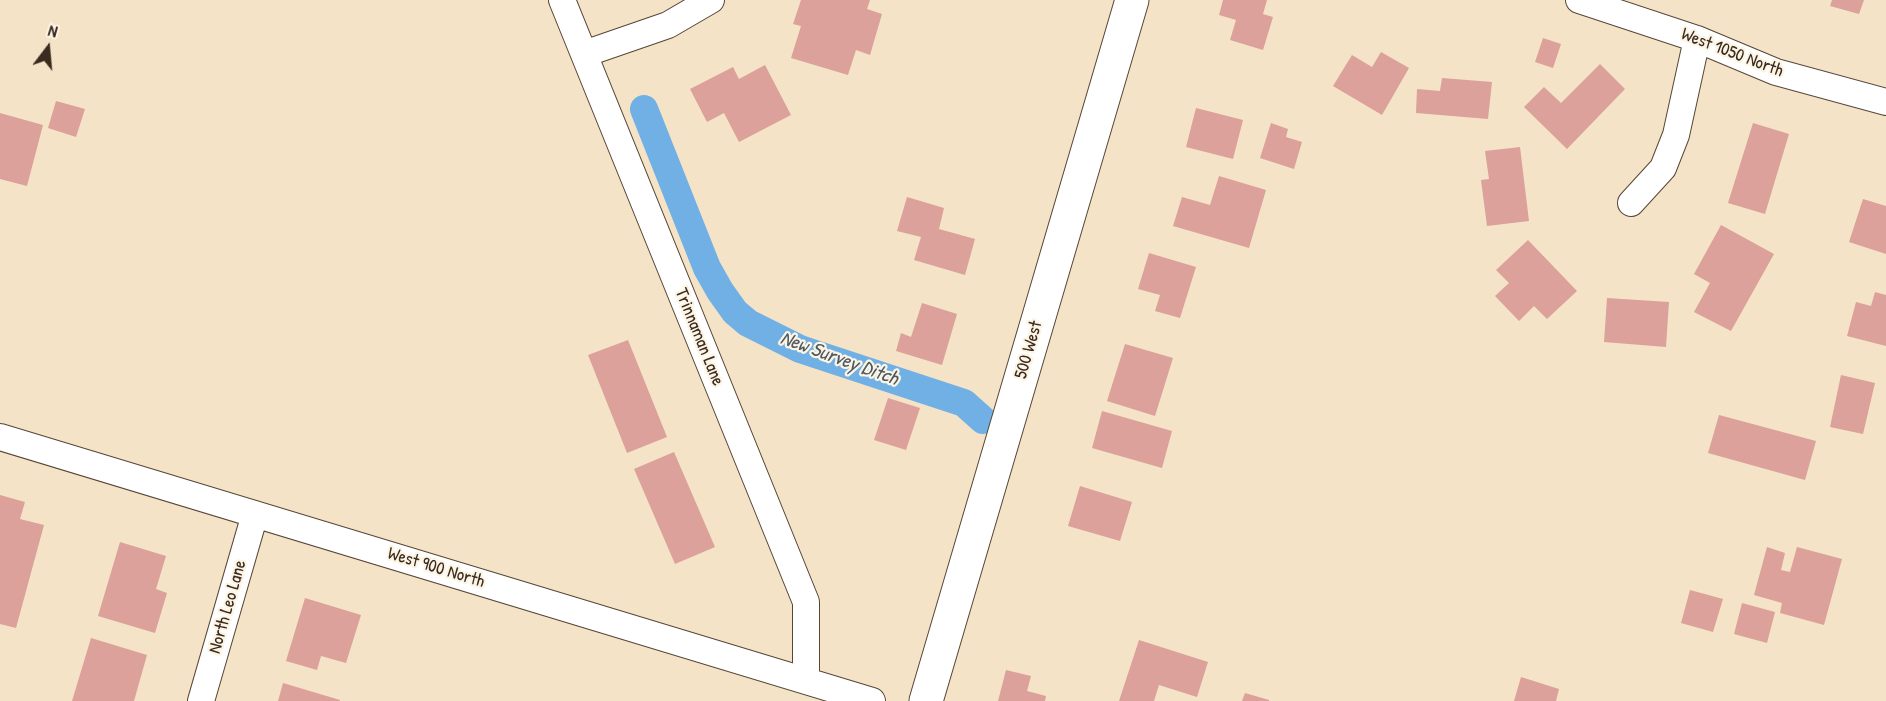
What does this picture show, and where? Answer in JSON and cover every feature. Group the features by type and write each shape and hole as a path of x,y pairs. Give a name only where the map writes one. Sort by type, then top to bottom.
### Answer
{"main road":[{"name":"500 West","path":"926,701 1132,0"}],"street":[{"name":"Trinnaman Lane","path":"562,0 806,602 806,680"},
{"path":"584,54 668,25 711,0"},
{"name":"West 1050 North","path":"1579,0 1697,39 1776,72 1886,102"},
{"path":"1631,204 1664,168 1676,135 1697,39"},
{"name":"West 900 North","path":"0,437 872,701"},
{"name":"North Leo Lane","path":"201,701 255,514"}],"building":[{"path":"801,0 870,0 867,9 882,14 870,55 856,50 848,75 791,58 801,26 793,24"},
{"path":"1223,0 1267,0 1263,14 1273,17 1263,50 1230,40 1236,20 1219,15"},
{"path":"1832,0 1864,0 1859,14 1830,6"},
{"path":"1543,38 1561,44 1553,68 1535,62"},
{"path":"1381,52 1409,68 1382,115 1333,86 1352,55 1372,67"},
{"path":"1600,64 1625,89 1567,149 1524,107 1544,87 1561,103"},
{"path":"765,65 791,115 739,142 724,113 707,122 690,89 733,67 739,79"},
{"path":"1442,78 1492,82 1488,119 1416,113 1417,89 1440,91"},
{"path":"56,101 85,109 76,137 48,128"},
{"path":"1196,108 1243,120 1233,159 1186,147"},
{"path":"0,113 43,125 27,186 0,179"},
{"path":"1271,123 1288,129 1286,137 1302,142 1294,169 1260,158"},
{"path":"1753,123 1789,134 1765,214 1728,203"},
{"path":"1520,147 1529,221 1487,226 1481,180 1489,179 1485,151"},
{"path":"1219,176 1266,190 1249,248 1173,226 1182,197 1210,205"},
{"path":"907,197 944,208 939,229 975,239 965,275 914,260 921,237 897,231"},
{"path":"1863,199 1886,206 1886,254 1849,242"},
{"path":"1721,225 1774,254 1731,331 1694,312 1710,283 1694,274"},
{"path":"1528,240 1577,291 1547,319 1534,306 1519,321 1495,296 1509,283 1496,270"},
{"path":"1149,253 1196,267 1180,318 1155,311 1160,295 1138,289"},
{"path":"1875,292 1886,295 1886,346 1847,336 1856,302 1871,306"},
{"path":"1607,298 1669,302 1666,347 1604,342"},
{"path":"922,303 957,314 942,365 896,351 901,333 911,337"},
{"path":"628,340 667,437 627,453 588,355"},
{"path":"1125,344 1173,358 1155,416 1107,401"},
{"path":"1841,375 1875,383 1863,434 1830,427"},
{"path":"888,398 920,408 906,450 874,440"},
{"path":"1102,411 1172,431 1162,468 1092,448"},
{"path":"1719,415 1816,441 1805,480 1708,453"},
{"path":"674,452 715,547 675,564 634,469"},
{"path":"1080,486 1132,502 1120,541 1068,526"},
{"path":"0,495 25,502 20,519 44,525 16,628 0,624"},
{"path":"120,542 166,556 156,589 167,593 155,633 98,616"},
{"path":"1767,547 1785,553 1781,570 1790,572 1797,547 1842,559 1824,625 1780,613 1782,603 1754,595"},
{"path":"1690,590 1723,599 1713,632 1681,623"},
{"path":"305,598 361,615 346,663 321,656 317,670 286,661"},
{"path":"1742,603 1775,612 1767,643 1734,634"},
{"path":"91,638 147,655 134,701 72,701"},
{"path":"1139,640 1208,662 1197,697 1159,685 1154,701 1119,701"},
{"path":"1006,670 1031,676 1027,691 1046,696 1045,701 998,701"},
{"path":"1521,677 1559,689 1556,701 1514,701"},
{"path":"283,683 340,700 340,701 278,701"},
{"path":"1245,693 1269,700 1269,701 1242,701"}],"waterway":[{"name":"New Survey Ditch","path":"644,109 707,268 735,312 748,323 800,349 964,403 983,420"}]}
